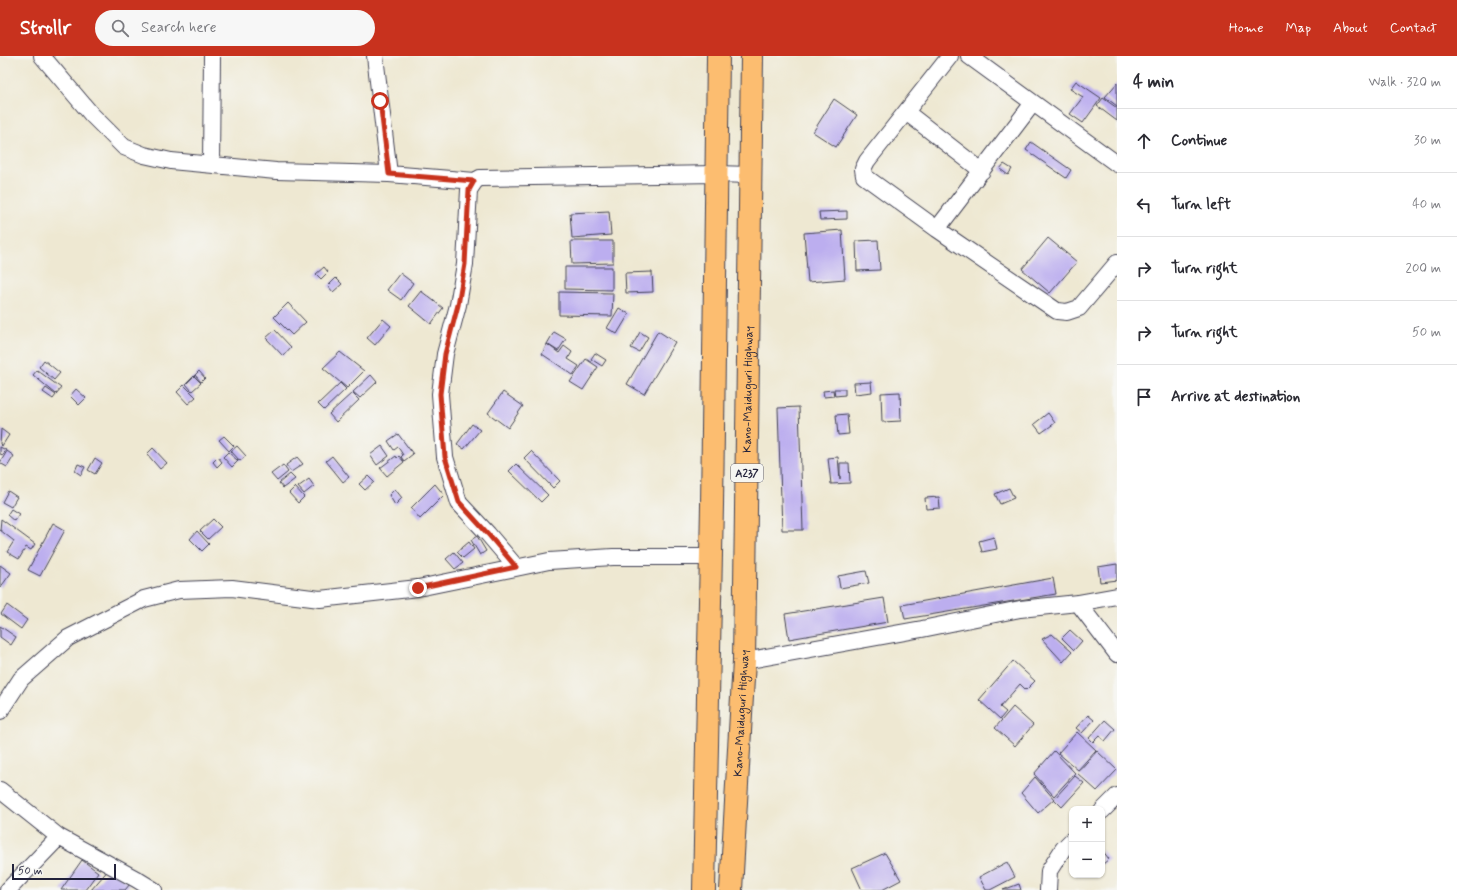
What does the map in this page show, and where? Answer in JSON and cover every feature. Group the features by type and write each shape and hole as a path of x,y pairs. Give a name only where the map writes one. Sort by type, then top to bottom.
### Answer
{"highway":[{"path":"704,890 718,56"},
{"name":"Kano-Maiduguri Highway","path":"731,890 744,661 752,56"}],"street":[{"path":"42,56 92,115 124,147 144,155 171,161 276,171 389,174 474,181 480,178 716,174 751,175"},
{"path":"211,164 212,56"},
{"path":"375,56 389,174"},
{"path":"950,56 867,161 863,169 864,176 937,229 1057,311 1067,312 1079,308 1117,263"},
{"path":"969,56 1033,103 1114,156"},
{"path":"937,229 1033,103"},
{"path":"906,112 982,171"},
{"path":"474,181 469,190 465,264 458,305 445,354 440,394 445,457 459,502 516,567"},
{"path":"0,711 21,679 68,638 144,599 179,590 232,588 320,599 418,588 549,561 613,556 710,557"},
{"path":"744,661 1020,609 1078,603 1117,596"},
{"path":"1078,603 1117,654"},
{"path":"0,790 59,837 154,890"},
{"path":"1105,808 1117,796"},
{"path":"8,890 59,837"},
{"path":"1048,890 1049,871 1063,849 1070,842"}],"building":[{"path":"1076,81 1101,98 1083,123 1070,114 1083,97 1070,89"},
{"path":"1117,83 1117,106 1105,97"},
{"path":"1103,98 1117,108 1117,121 1097,106"},
{"path":"834,99 857,115 836,147 813,132"},
{"path":"1031,142 1071,170 1066,178 1026,150"},
{"path":"1004,164 1012,169 1008,175 1000,169"},
{"path":"609,211 611,235 572,238 570,213"},
{"path":"847,211 847,219 820,220 819,212"},
{"path":"842,230 845,279 808,282 804,233"},
{"path":"1048,238 1077,262 1050,293 1022,269"},
{"path":"878,240 880,270 857,271 856,241"},
{"path":"571,241 613,241 613,263 572,264"},
{"path":"324,267 328,272 321,279 316,274"},
{"path":"565,267 612,267 612,290 565,289"},
{"path":"652,272 653,292 626,293 625,273"},
{"path":"400,273 413,283 401,300 387,290"},
{"path":"336,278 342,284 333,292 328,286"},
{"path":"421,291 443,308 431,324 409,306"},
{"path":"559,292 613,293 612,316 559,315"},
{"path":"288,303 306,322 292,335 274,317"},
{"path":"619,308 629,314 617,334 607,328"},
{"path":"383,319 391,326 375,345 367,338"},
{"path":"275,330 291,347 283,356 266,338"},
{"path":"658,331 675,342 644,394 627,384"},
{"path":"554,332 566,339 558,351 547,344"},
{"path":"640,332 648,337 639,352 631,348"},
{"path":"547,344 559,353 564,346 572,352 568,359 579,366 573,375 542,354"},
{"path":"340,352 364,371 347,388 323,368"},
{"path":"595,353 606,360 602,366 591,359"},
{"path":"586,359 598,367 583,390 570,382"},
{"path":"44,360 60,373 54,380 39,367"},
{"path":"37,370 61,388 56,394 33,375"},
{"path":"199,371 205,378 201,382 195,375"},
{"path":"371,375 377,382 360,398 353,392"},
{"path":"194,376 201,383 192,391 186,384"},
{"path":"871,382 872,392 855,394 854,383"},
{"path":"340,383 346,389 324,410 318,404"},
{"path":"184,385 196,397 188,404 177,392"},
{"path":"46,388 56,395 53,399 43,392"},
{"path":"76,389 86,398 79,405 70,396"},
{"path":"834,389 845,389 845,395 835,396"},
{"path":"833,390 834,396 824,397 823,391"},
{"path":"503,392 523,406 508,428 488,413"},
{"path":"900,392 901,421 882,422 881,393"},
{"path":"352,393 359,400 336,422 329,414"},
{"path":"799,407 803,530 782,530 778,408"},
{"path":"1048,413 1055,423 1041,433 1034,424"},
{"path":"847,414 849,434 838,435 836,415"},
{"path":"472,424 480,430 464,449 457,444"},
{"path":"1,429 9,435 2,446 0,444"},
{"path":"398,434 413,454 404,461 401,457 403,455 398,447 394,450 388,441"},
{"path":"224,436 234,446 229,451 219,440"},
{"path":"237,446 246,456 240,461 231,451"},
{"path":"382,446 389,456 377,465 370,455"},
{"path":"0,447 6,450 3,455 0,454"},
{"path":"153,448 167,463 160,469 147,454"},
{"path":"7,451 14,456 7,467 0,463"},
{"path":"531,451 560,481 553,488 524,458"},
{"path":"228,452 238,461 232,467 223,457"},
{"path":"332,456 349,477 343,482 326,461"},
{"path":"396,456 397,458 399,456 404,462 387,476 380,468"},
{"path":"218,457 222,462 217,467 213,462"},
{"path":"297,457 303,464 291,472 286,465"},
{"path":"838,457 840,479 840,463 849,463 850,483 831,484 828,458"},
{"path":"95,458 102,463 95,474 88,470"},
{"path":"78,464 85,467 81,475 75,471"},
{"path":"516,464 548,495 541,502 509,471"},
{"path":"283,465 288,472 277,481 271,474"},
{"path":"290,474 295,479 283,488 279,483"},
{"path":"368,476 374,482 365,490 359,484"},
{"path":"309,479 314,486 304,494 298,487"},
{"path":"435,484 444,495 420,519 411,508"},
{"path":"295,487 304,497 298,503 289,493"},
{"path":"1009,488 1014,498 1000,504 995,494"},
{"path":"395,489 402,498 395,505 389,495"},
{"path":"8,491 17,497 11,507 2,502"},
{"path":"939,497 940,508 926,509 925,498"},
{"path":"11,509 19,514 14,521 7,515"},
{"path":"1,519 35,544 31,550 26,547 19,559 7,552 14,541 0,530"},
{"path":"213,519 221,527 208,539 200,531"},
{"path":"53,523 65,530 40,576 28,570"},
{"path":"197,531 209,544 202,551 190,539"},
{"path":"477,536 486,551 480,555 471,540"},
{"path":"994,537 997,549 982,552 979,541"},
{"path":"469,542 474,549 463,558 457,552"},
{"path":"454,552 463,563 455,569 446,559"},
{"path":"1117,564 1117,580 1100,582 1098,567"},
{"path":"0,565 11,573 0,588"},
{"path":"866,571 869,583 840,588 838,576"},
{"path":"1053,578 1056,594 905,619 902,605"},
{"path":"884,598 888,622 789,639 785,614"},
{"path":"7,605 27,620 21,629 1,614"},
{"path":"0,626 16,637 11,645 0,637"},
{"path":"1070,630 1082,641 1074,650 1062,638"},
{"path":"1052,634 1072,652 1063,662 1042,639"},
{"path":"1013,661 1035,681 1026,690 1020,684 1000,707 1006,712 1000,719 979,700"},
{"path":"1013,707 1033,725 1015,746 995,728"},
{"path":"1088,715 1094,720 1082,733 1076,728"},
{"path":"1105,720 1115,729 1105,741 1099,736 1093,742 1089,738"},
{"path":"1077,732 1096,750 1078,770 1058,753"},
{"path":"1054,751 1075,773 1054,796 1034,774"},
{"path":"1097,751 1117,770 1097,791 1077,773"},
{"path":"1075,776 1084,783 1062,807 1054,799"},
{"path":"1035,777 1054,799 1038,813 1021,793"},
{"path":"885,853 901,880 882,890 862,890 852,868"},
{"path":"1105,854 1109,859 1105,862"},
{"path":"82,860 98,872 85,890 61,890"},
{"path":"1007,862 1015,877 990,890 986,890 979,877"},
{"path":"110,868 130,884 125,890 91,890"},
{"path":"1019,884 1021,890 1003,890"}],"route":[{"path":"380,101 389,174 474,181 469,190 465,264 458,305 445,354 440,394 445,457 459,502 516,567 418,588"}]}
